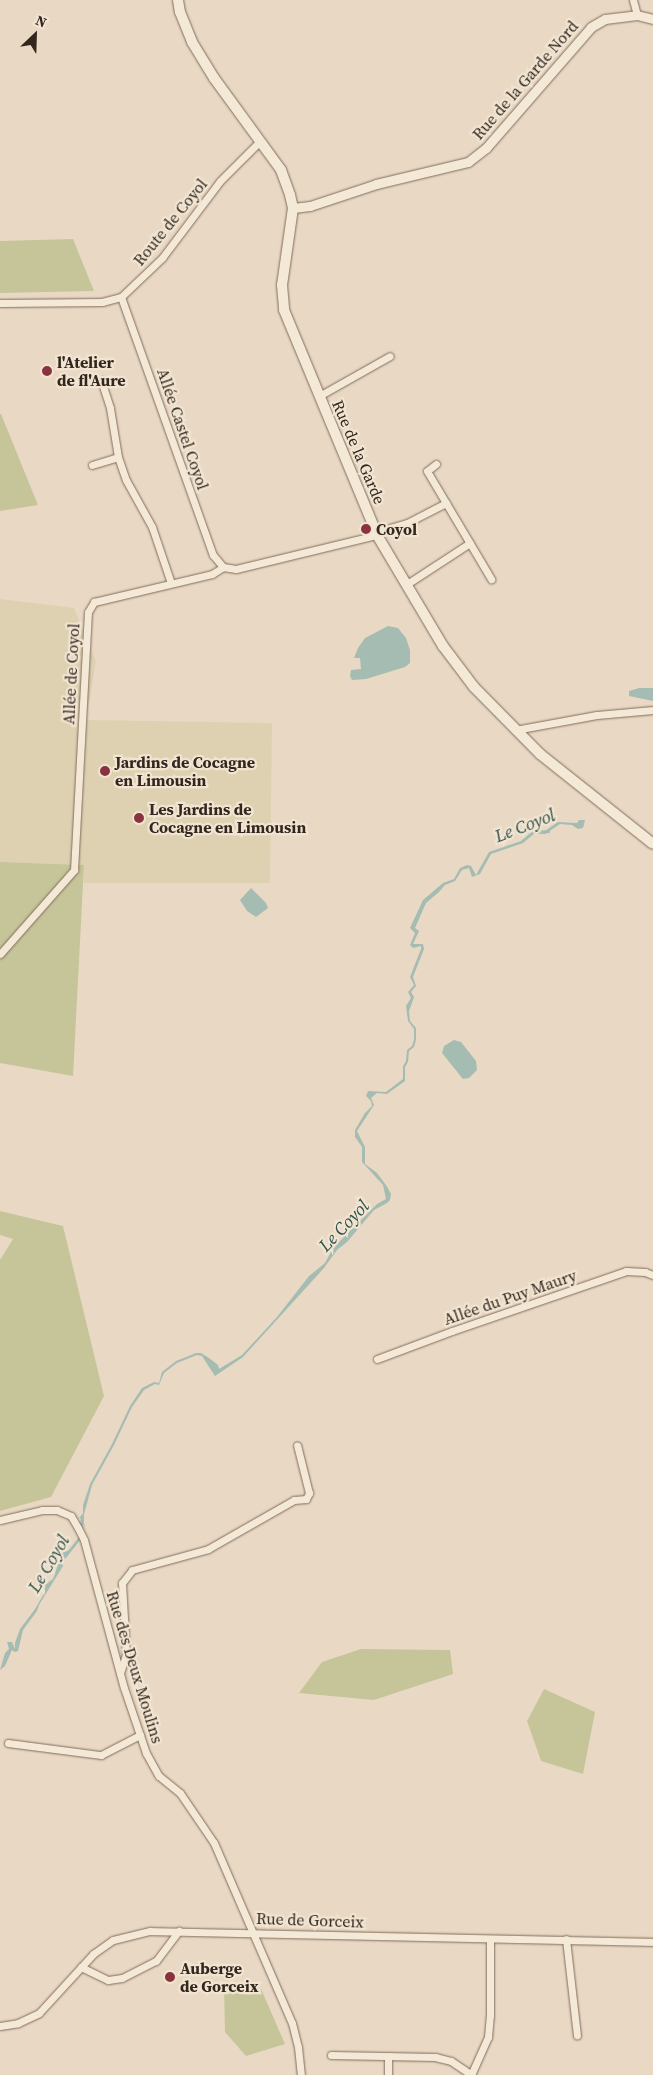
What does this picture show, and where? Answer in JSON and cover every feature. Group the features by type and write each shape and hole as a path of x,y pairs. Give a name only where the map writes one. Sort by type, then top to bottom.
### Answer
{"main road":[{"name":"Rue de la Garde","path":"178,0 180,12 192,42 214,78 281,170 293,208 282,285 283,304 376,534 443,646 474,687 540,754 653,844"}],"street":[{"path":"633,0 637,15 653,19"},
{"name":"Rue de la Garde Nord","path":"293,208 310,206 376,184 468,162 486,148 591,27 605,19 637,15"},
{"name":"Route de Coyol","path":"121,297 162,258 220,181 260,141"},
{"path":"0,303 102,302 121,297"},
{"name":"Allée Castel Coyol","path":"121,297 213,555 223,567"},
{"path":"319,396 390,356"},
{"path":"101,380 110,408 118,457 126,480 152,527 170,583"},
{"path":"92,465 118,457"},
{"path":"436,464 427,471 491,579"},
{"name":"Allée de Coyol","path":"0,954 74,870 88,612 94,602 212,574 223,567 236,569 376,534 407,523 446,503"},
{"path":"407,584 470,543"},
{"path":"515,730 597,715 653,710"},
{"name":"Allée du Puy Maury","path":"377,1359 626,1271 645,1272 653,1275"},
{"path":"120,1673 126,1654 122,1582 132,1570 208,1549 294,1500 306,1499 309,1493 297,1445"},
{"name":"Rue des Deux Moulins","path":"0,1520 42,1510 57,1510 71,1516 78,1528 84,1540 120,1673 146,1753 159,1776 180,1793 214,1843 292,2023 298,2047 301,2075"},
{"path":"8,1744 101,1754 140,1735"},
{"name":"Rue de Gorceix","path":"0,2026 18,2023 38,2013 93,1954 113,1940 150,1931 653,1942"},
{"path":"81,1967 108,1980 122,1978 156,1961 179,1931"},
{"path":"331,2055 435,2057 451,2061 471,2075 488,2037 490,2014 490,1939"},
{"path":"566,1939 577,2035"},
{"path":"388,2056 388,2075"}],"shaded area":[{"path":"0,599 74,608 96,661 86,720 272,723 270,883 84,883 84,865 0,862"},
{"path":"388,626 398,628 406,638 410,650 410,663 405,667 366,679 352,680 350,676 351,670 361,669 360,658 354,658 358,648 365,638"},
{"path":"639,688 653,688 653,701 629,696 629,691"},
{"path":"579,820 585,820 583,828 578,829 572,825 560,824 545,834 535,833 523,843 491,854 480,874 472,877 469,868 462,870 455,881 445,885 426,903 415,928 419,931 413,944 423,944 424,949 413,977 416,986 411,992 414,997 409,1011 410,1021 416,1028 416,1040 414,1047 409,1051 408,1062 405,1067 405,1081 387,1094 377,1093 371,1098 374,1105 357,1131 365,1147 365,1164 377,1173 386,1185 391,1194 390,1200 374,1210 243,1357 215,1376 202,1356 197,1355 177,1363 164,1373 159,1385 155,1384 144,1390 132,1407 92,1485 83,1518 86,1532 82,1519 79,1518 83,1514 83,1505 90,1484 130,1406 142,1388 154,1382 159,1383 162,1372 176,1361 196,1353 201,1353 209,1358 218,1365 219,1369 242,1355 277,1317 309,1276 325,1263 333,1248 377,1204 386,1199 383,1185 362,1162 362,1147 355,1137 355,1130 365,1113 372,1106 371,1101 366,1096 368,1091 386,1092 403,1079 403,1066 406,1061 407,1050 412,1046 414,1040 414,1029 408,1021 406,1006 411,998 408,992 414,985 410,977 421,949 421,946 413,948 410,945 415,933 410,928 423,900 443,883 454,879 460,868 467,865 471,866 476,875 489,852 521,841 534,830 545,831 558,822 577,823"},
{"path":"251,888 266,903 268,908 256,917 247,911 240,900"},
{"path":"454,1040 461,1042 476,1061 477,1070 469,1078 463,1079 442,1053 444,1046"},
{"path":"79,1537 81,1539 62,1563 63,1566 37,1611 23,1630 18,1651 12,1650 5,1666 0,1670 5,1653 9,1649 7,1642 12,1642 15,1649 20,1629 45,1592 45,1585 53,1579 62,1553 69,1550"}],"green space":[{"path":"73,239 94,291 0,293 0,241"},
{"path":"1,414 38,505 0,511"},
{"path":"0,862 84,865 73,1076 0,1063"},
{"path":"0,1211 63,1226 104,1396 51,1497 0,1511 0,1260 13,1239 0,1235"},
{"path":"361,1649 450,1650 453,1674 374,1700 299,1693 322,1662"},
{"path":"544,1689 595,1712 583,1774 541,1761 527,1721"},
{"path":"224,1985 261,1989 285,2044 246,2056 225,2032"}],"waterway":[{"name":"Le Coyol","path":"537,832 548,831"},
{"name":"Le Coyol","path":"81,1528 82,1516"}],"place":[{"name":"l'Atelier de fl'Aure","path":"47,371"},
{"name":"Coyol","path":"366,529"},
{"name":"Jardins de Cocagne en Limousin","path":"105,771"},
{"name":"Les Jardins de Cocagne en Limousin","path":"139,818"},
{"name":"Auberge de Gorceix","path":"170,1977"}]}
